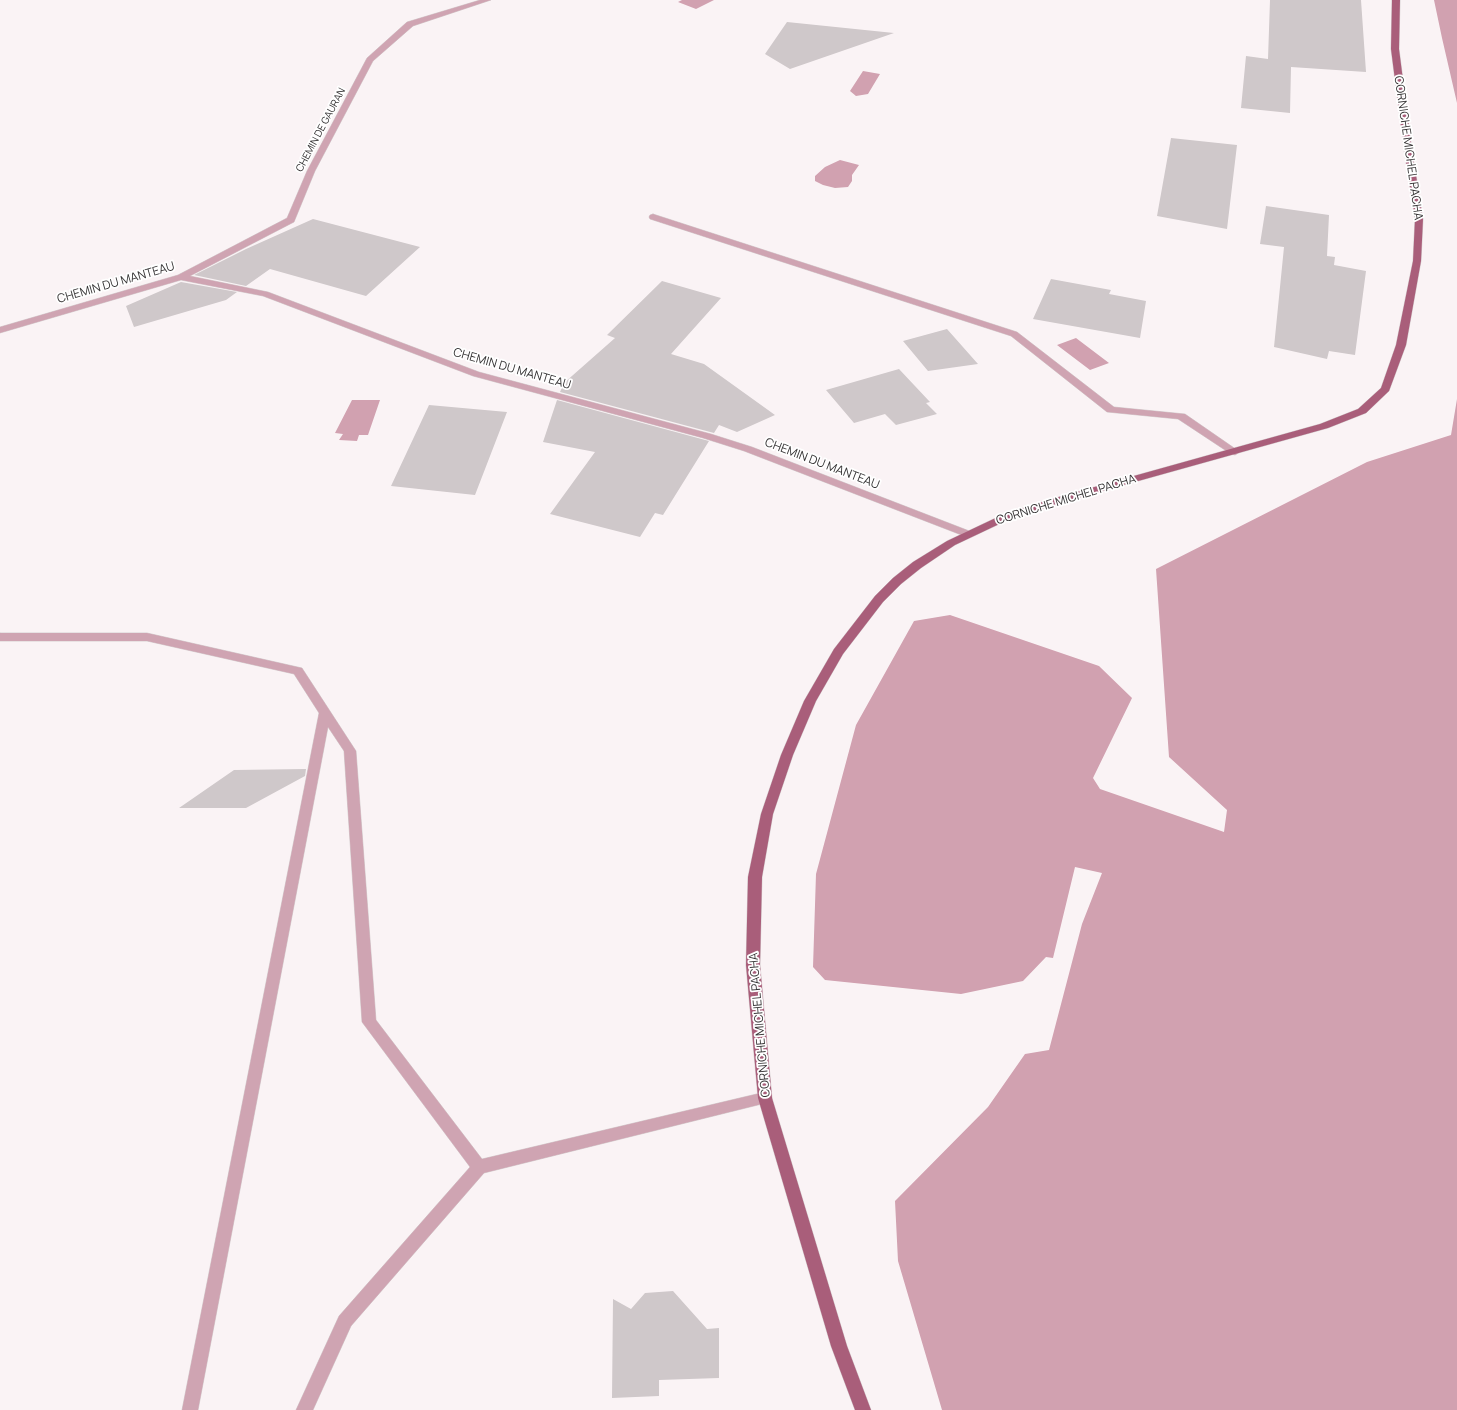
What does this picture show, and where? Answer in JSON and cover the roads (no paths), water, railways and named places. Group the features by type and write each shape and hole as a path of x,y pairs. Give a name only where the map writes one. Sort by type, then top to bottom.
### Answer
{"main road":[{"name":"CORNICHE MICHEL PACHA","path":"863,1410 839,1346 765,1098 753,964 755,877 767,814 787,755 810,701 838,652 879,599 897,581 917,565 968,534 1008,516 1059,500 1235,452 1344,419 1362,411 1386,389 1401,345 1417,261 1419,219 1408,150 1396,48 1396,0"}],"street":[{"name":"CHEMIN DE GAURAN","path":"181,277 291,220 311,171 370,60 410,24 487,0"},
{"path":"653,217 1014,334 1111,410 1181,416 1235,452"},
{"name":"CHEMIN DU MANTEAU","path":"0,330 181,277 265,294 476,374 707,436 748,449 968,534"},
{"path":"0,637 148,637 298,671 350,751 368,1022 479,1167"},
{"path":"190,1410 325,713"},
{"path":"304,1410 345,1321 479,1167 765,1098"}]}
